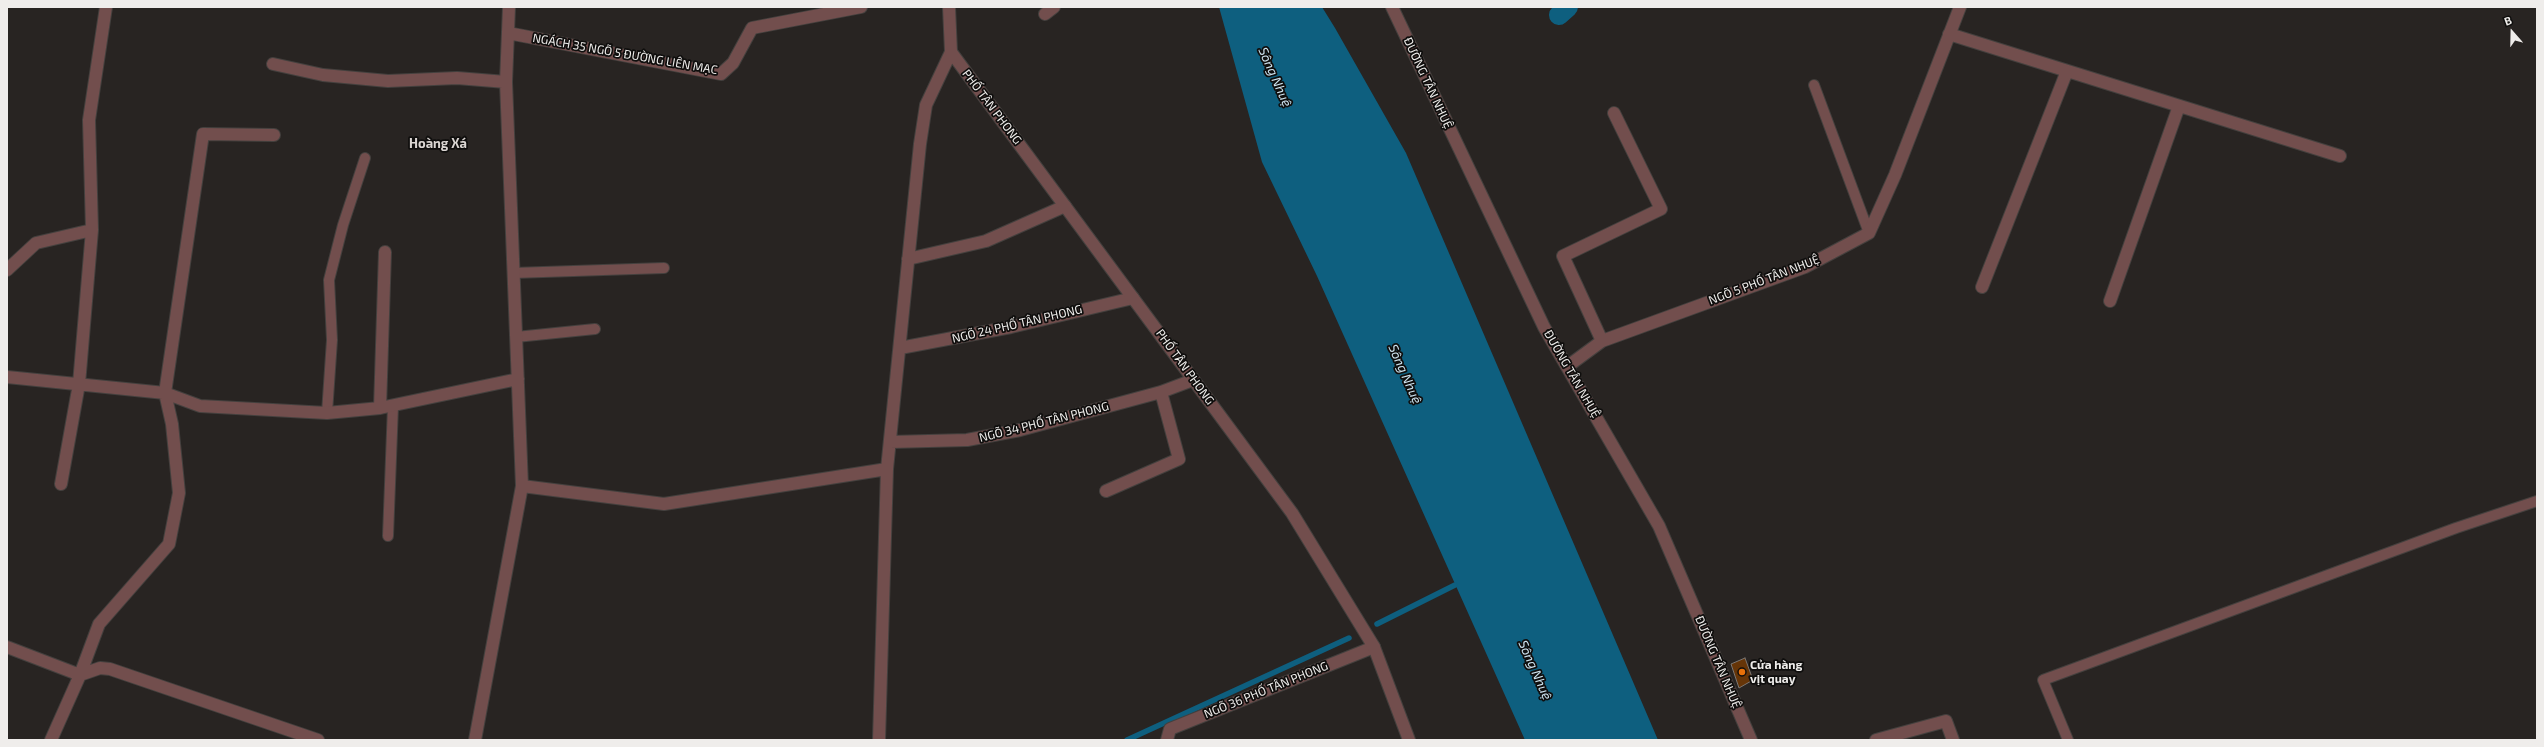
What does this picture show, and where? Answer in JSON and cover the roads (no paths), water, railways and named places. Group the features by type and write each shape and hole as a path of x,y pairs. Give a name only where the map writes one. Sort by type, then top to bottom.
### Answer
{"street":[{"path":"61,484 79,384 92,230 89,120 106,7"},
{"path":"475,740 522,486 506,82 509,7"},
{"name":"NGÁCH 35 NGÕ 5 ĐƯỜNG LIÊN MẠC","path":"508,33 721,74 733,63 752,28 861,7"},
{"path":"879,740 887,469 908,259 926,105 951,52 949,7"},
{"name":"ĐƯỜNG TÂN NHUỆ","path":"1392,7 1544,327 1568,366 1659,526 1751,740"},
{"path":"1869,233 1895,175 1960,7"},
{"path":"1949,34 2340,156"},
{"name":"PHỐ TÂN PHONG","path":"951,52 1292,513 1374,647 1408,740"},
{"path":"273,64 324,75 388,81 457,78 506,82"},
{"path":"1982,287 2067,71"},
{"path":"2110,301 2179,106"},
{"path":"1602,341 1563,256 1661,209 1614,113"},
{"path":"51,740 80,675 99,624 169,544 179,493 172,424 165,392 203,134 274,135"},
{"path":"908,259 986,241 1065,206"},
{"path":"7,270 36,243 92,230"},
{"name":"NGÕ 5 PHỐ TÂN NHUỆ","path":"1568,366 1602,341 1805,267 1869,233"},
{"path":"380,408 385,252"},
{"name":"NGÕ 24 PHỐ TÂN PHONG","path":"900,348 1012,327 1134,298"},
{"path":"7,377 165,392 200,406 326,412 392,406 518,379"},
{"name":"NGÕ 34 PHỐ TÂN PHONG","path":"890,442 967,440 1020,430 1161,392 1194,380"},
{"path":"1106,491 1179,459 1161,392"},
{"path":"522,486 664,504 887,469"},
{"path":"7,647 80,675 100,668 110,669 318,740"},
{"name":"NGÕ 36 PHỐ TÂN PHONG","path":"1167,740 1170,729 1374,647"},
{"path":"1876,740 1946,721 1953,740"}],"lane":[{"path":"1814,85 1869,233"},
{"path":"326,412 332,340 329,280 343,225 365,158"},
{"path":"513,273 664,268"},
{"path":"516,338 595,329"},
{"path":"388,536 392,406"},
{"path":"2068,740 2043,680 2456,528 2537,501"}],"water":[{"name":"Sông Nhuệ","path":"1219,7 1322,7 1335,28 1406,153 1658,740 1525,740 1317,276 1262,162"}],"waterway":[{"path":"1559,15 1568,7"},
{"path":"1377,624 1455,585"},
{"path":"1127,740 1349,638"}],"place":[{"name":"Cửa hàng vịt quay","path":"1742,672"}],"district":[{"name":"Hoàng Xá","path":"438,144"}]}
